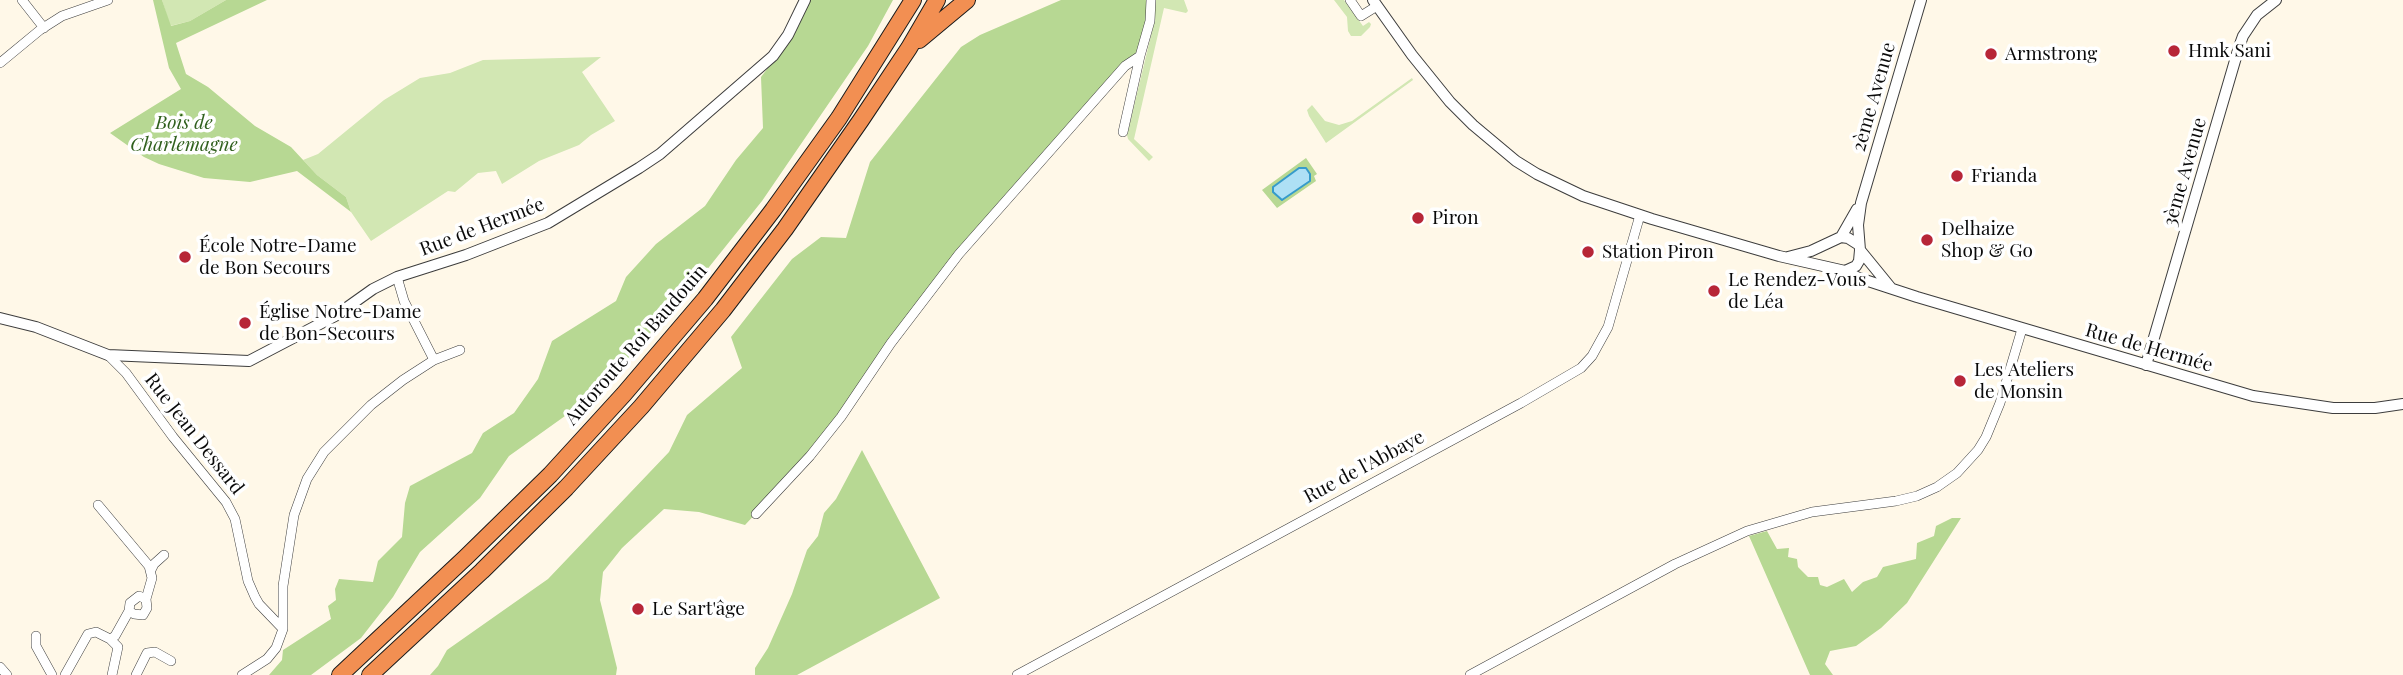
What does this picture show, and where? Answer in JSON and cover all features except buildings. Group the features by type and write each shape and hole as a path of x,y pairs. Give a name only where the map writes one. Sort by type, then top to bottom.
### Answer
{"highway":[{"path":"370,675 519,534 641,407 723,310 785,229 909,48 937,0"},
{"path":"909,48 967,0"},
{"name":"Autoroute Roi Baudouin","path":"340,675 531,493 624,394 705,299 839,118 913,1"}],"street":[{"path":"22,0 44,28"},
{"path":"0,63 62,16 108,0"},
{"name":"Rue de Hermée","path":"0,318 36,327 108,355 249,361 335,316 373,289 397,277 466,255 548,223 639,168 660,154 773,56 788,35 805,0"},
{"path":"1123,132 1150,21 1151,0"},
{"path":"1350,0 1361,16 1375,3"},
{"name":"2ème Avenue","path":"1860,247 1858,225 1861,203 1921,0"},
{"name":"3ème Avenue","path":"2146,365 2239,47 2257,15 2276,0"},
{"name":"Rue de Hermée","path":"1375,3 1450,102 1497,146 1537,174 1583,196 1779,256 1845,271 1891,288 2253,396 2298,404 2357,409 2403,404"},
{"path":"756,514 810,456 841,417 891,343 959,254 1125,66 1140,56"},
{"name":"2ème Avenue","path":"1841,237 1861,203"},
{"name":"Rue de l'Abbaye","path":"1017,675 1561,382 1581,368 1592,356 1608,327 1640,215"},
{"path":"1788,257 1811,251 1841,237 1848,237 1860,247 1891,288"},
{"path":"1830,243 1827,258 1833,269"},
{"path":"1845,271 1851,270 1859,261 1860,247"},
{"path":"397,277 404,301 434,360"},
{"path":"1471,675 1675,564 1747,531 1812,512 1896,501 1937,487 1968,462 1986,437 2000,402 2022,328"},
{"path":"242,675 267,659 276,648 283,629 283,586 294,515 307,479 324,452 371,405 434,360 460,350"},
{"name":"Rue Jean Dessard","path":"108,355 126,373 226,502 235,519 248,581 255,597 283,629"},
{"name":"Rue Jean Dessard","path":"126,373 124,363 128,357"},
{"path":"98,505 151,570 152,578 146,599 139,596 130,603 129,611 115,636 110,639"},
{"path":"151,570 164,555"},
{"path":"65,675 88,634 96,632 110,639 118,648 111,675"},
{"path":"36,636 36,646 52,675"},
{"path":"136,675 147,653 155,652 171,661"},
{"path":"0,667 7,675"}],"green space":[{"name":"Bois de Charlemagne","path":"153,0 162,0 171,26 190,21 226,0 267,0 176,43 186,74 208,87 255,126 291,147 317,175 346,197 351,212 297,171 250,182 204,178 144,157 110,133 181,89 169,68"},
{"path":"162,0 226,0 190,21 170,26"},
{"path":"809,0 893,0 868,46 762,201 665,322 600,391 509,456 480,498 420,552 393,597 361,638 311,675 269,675 282,660 283,650 331,619 328,606 336,600 335,589 339,579 373,582 378,561 402,537 405,503 410,486 472,453 483,433 514,413 538,379 552,341 616,301 626,277 656,244 705,206 736,160 763,128 761,77 796,31"},
{"path":"1061,0 1148,0 1147,20 1134,60 959,254 810,456 745,525 699,512 664,509 622,548 603,572 600,600 617,668 616,675 430,675 447,650 548,579 669,452 687,415 742,368 731,337 792,259 821,237 846,238 870,162 961,47 980,35"},
{"path":"1155,0 1184,0 1188,11 1186,13 1164,8 1134,139 1153,157 1149,161 1127,135 1155,19"},
{"path":"1334,0 1344,0 1363,26 1369,22 1371,24 1361,36 1351,36 1347,17"},
{"path":"601,57 582,72 615,121 579,145 539,161 502,184 496,171 478,173 455,192 448,191 371,241 351,212 346,197 317,175 303,160 318,154 384,100 420,78 450,73 483,60"},
{"path":"1412,78 1413,80 1326,143 1309,116 1307,110 1312,105 1325,121 1339,125 1352,121"},
{"path":"1306,158 1317,174 1314,176 1316,181 1277,208 1262,190"},
{"path":"862,450 940,598 797,675 755,675 755,668 768,648 792,594 807,550 818,536 824,513 836,499"},
{"path":"1952,518 1961,518 1907,603 1881,628 1856,646 1830,651 1825,664 1833,675 1810,675 1749,536 1767,531 1777,549 1789,548 1788,557 1797,559 1798,567 1808,577 1818,577 1820,585 1827,587 1844,579 1852,592 1863,582 1877,577 1883,567 1916,559 1917,543 1934,536 1936,526"}],"water":[{"path":"1299,168 1306,168 1310,181 1282,200 1273,192 1273,187"}],"place":[{"name":"Hmk Sani","path":"2174,51"},
{"name":"Armstrong","path":"1991,54"},
{"name":"Frianda","path":"1957,176"},
{"name":"Piron","path":"1418,218"},
{"name":"Delhaize Shop & Go","path":"1927,240"},
{"name":"Station Piron","path":"1588,252"},
{"name":"École Notre-Dame de Bon Secours","path":"185,257"},
{"name":"Le Rendez-Vous de Léa","path":"1714,291"},
{"name":"Église Notre-Dame de Bon-Secours","path":"245,323"},
{"name":"Les Ateliers de Monsin","path":"1960,381"},
{"name":"Le Sart'âge","path":"638,609"}]}
